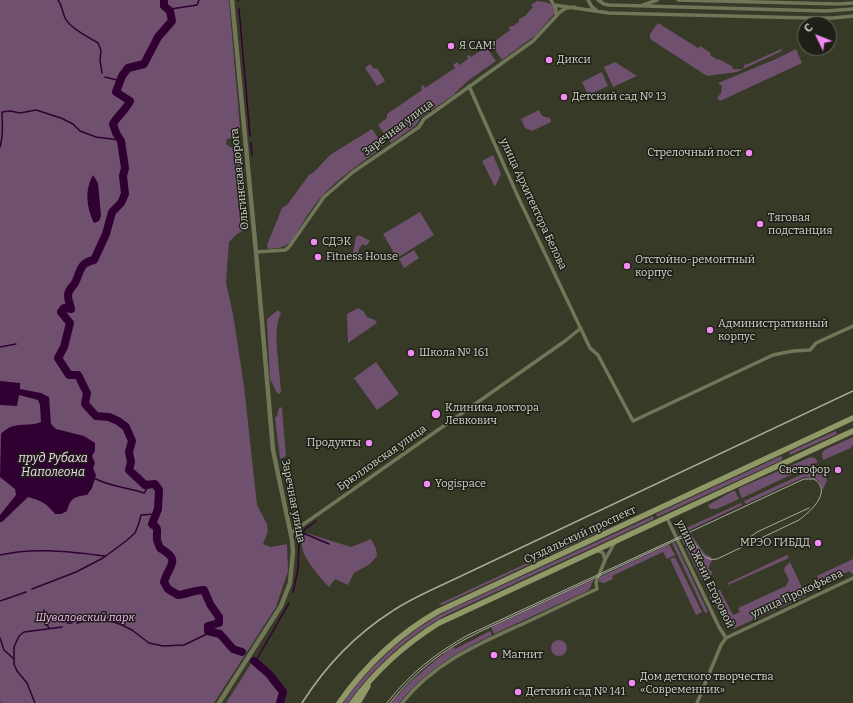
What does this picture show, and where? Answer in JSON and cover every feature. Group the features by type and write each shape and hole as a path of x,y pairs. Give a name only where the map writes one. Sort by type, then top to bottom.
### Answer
{"main road":[{"name":"Суздальский проспект","path":"339,703 359,676 384,651 410,629 431,616 853,418"},
{"name":"Суздальский проспект","path":"352,703 370,679 406,646 439,623 853,431"},
{"path":"782,452 788,455 785,463"},
{"path":"358,703 364,695 370,679"}],"street":[{"name":"Ольгинская дорога","path":"232,0 265,356"},
{"path":"551,0 557,13 556,16"},
{"path":"588,0 596,11"},
{"path":"598,0 609,5 826,11 853,9"},
{"path":"640,6 657,0"},
{"path":"678,0 831,4 853,3"},
{"path":"554,5 614,13 833,18 853,16"},
{"name":"Заречная улица","path":"256,252 285,250 289,247 324,197 354,172 419,127 424,119 533,41 563,10 575,7"},
{"name":"улица Архитектора Белова","path":"469,86 522,205 590,348 598,355 633,421 773,355 793,351 810,350 816,343 853,326"},
{"name":"Брюлловская улица","path":"291,533 565,341 581,328"},
{"name":"Заречная улица","path":"219,703 281,606 287,594 290,582 293,552 291,533 273,450 265,356"},
{"name":"улица Жени Егоровой","path":"667,518 719,627 726,638 721,645 697,703"},
{"path":"402,703 426,678 441,666 471,648 597,589 596,582 605,560 615,542"},
{"path":"596,550 603,553 605,560"},
{"name":"улица Прокофьева","path":"726,638 853,578"}],"green space":[{"name":"Шуваловский парк","path":"0,0 229,0 240,128 234,138 227,139 226,144 230,147 241,148 249,226 229,242 226,283 233,314 244,386 257,505 267,524 268,531 263,544 271,547 287,544 288,571 276,607 214,703 1,703 0,701"},
{"path":"537,1 547,2 555,7 554,14 536,35 502,60 491,44 510,30 508,27 519,22 519,19 525,16 533,7 531,5"},
{"path":"658,23 698,48 700,46 711,53 710,55 733,67 732,69 743,69 737,72 707,76 650,39 650,34"},
{"path":"484,44 496,61 469,80 455,94 421,117 416,125 391,143 378,125 387,118 387,114 422,90 421,87 423,85 425,88 455,68 453,65 457,62 459,65 468,59 467,56 469,55 471,57 483,49 481,46"},
{"path":"781,49 782,51 743,69 745,64 746,65"},
{"path":"796,49 797,56 799,56 802,63 720,101 717,98 721,93 722,86 718,83"},
{"path":"615,62 637,76 613,87 604,67"},
{"path":"370,64 374,69 377,68 385,81 377,86 365,68"},
{"path":"602,72 608,86 588,95 582,82"},
{"path":"539,110 542,116 550,118 551,122 532,131 525,128 521,119"},
{"path":"372,129 383,145 378,149 379,150 342,177 318,200 291,242 283,247 268,249 267,245 282,208 287,205 309,175 314,172 330,155"},
{"path":"493,155 501,174 495,187 482,161"},
{"path":"420,212 434,235 397,258 383,234"},
{"path":"359,235 370,241 366,246 363,244 359,249 356,262 349,261 350,257 352,257 356,237"},
{"path":"414,250 419,258 404,268 399,259"},
{"path":"358,308 363,311 367,317 375,320 377,323 348,343 347,314"},
{"path":"278,310 281,313 277,327 277,349 281,392 279,394 277,393 270,379 267,323 267,319"},
{"path":"376,362 399,394 377,410 354,378"},
{"path":"280,407 282,408 286,456 281,459 275,418"},
{"path":"836,431 837,434 790,455 789,452"},
{"path":"853,437 853,444 851,448 823,460 822,453 826,449"},
{"path":"781,456 782,460 657,517 656,514"},
{"path":"811,457 815,458 818,462 742,498 739,488"},
{"path":"820,466 827,480 823,490 819,481 814,478 804,477 746,504 744,501"},
{"path":"735,491 739,499 717,509 710,509 708,505"},
{"path":"741,503 742,505 685,532 684,529"},
{"path":"653,516 654,519 448,614 433,623 393,652 369,676 348,703 343,703 377,663 417,629 447,611"},
{"path":"611,524 603,530 442,605 439,604"},
{"path":"306,533 351,547 371,539 376,549 377,556 370,564 354,573 348,585 335,579 329,587 311,566 304,553 302,542"},
{"path":"690,533 705,554 711,557 712,561 709,569 713,573 705,580 702,580 682,540 688,541 685,535"},
{"path":"675,542 708,612 705,613 672,543"},
{"path":"669,544 675,555 667,559 663,552 612,576 613,579 604,583 599,582 600,577"},
{"path":"787,555 789,558 728,585 728,583"},
{"path":"675,557 702,612 696,615 670,559"},
{"path":"853,559 853,573 851,574 850,571 821,584 820,583 817,576"},
{"path":"790,562 806,596 733,629 726,618 723,619 713,600 711,601 710,596 713,590 720,590 733,615 740,612 738,608 786,586 789,580 784,570"},
{"path":"594,579 587,591 494,634 491,627"},
{"path":"490,631 492,635 453,656 430,672 419,681 399,703 391,703 420,673 453,647 455,649"},
{"path":"559,640 565,642 567,648 565,654 559,656 553,654 551,648 553,642"},
{"path":"252,662 272,680 281,695 279,703 226,703"}],"water":[{"path":"93,175 98,183 101,216 99,221 94,223 88,205 88,187"},
{"name":"пруд Рубаха Наполеона","path":"0,381 20,383 20,389 41,393 49,397 51,424 56,429 84,436 95,443 95,451 92,456 95,463 93,468 96,475 92,488 87,495 73,499 67,511 61,514 55,514 43,503 28,497 2,522 0,522 0,515 16,495 15,489 0,477 1,434 10,427 41,422 40,405 38,400 19,395 17,406 0,405"}],"waterway":[{"path":"58,0 67,22 98,43 101,50 100,60 102,73"},
{"path":"164,0 164,6 170,11 172,21 158,37 144,64 128,68 122,76 116,92 130,101 113,124 121,141 125,168 123,176 125,194 121,203 112,212 106,234 94,260 83,265 75,283 70,289 68,298 71,309 64,308 61,312 70,323 64,347 58,358 69,375 78,375 87,393 85,404 96,416 109,417 126,427 132,441 129,452 131,462 129,470 145,485 155,484 159,490 158,509 152,524 157,529 157,540 160,548 167,552 171,556 172,560 164,582 168,589 178,595 204,590 210,604 219,617 219,623 208,626 208,631 220,634 233,649 242,652"},
{"path":"170,11 171,9 197,5 199,0"},
{"path":"239,9 250,136"},
{"path":"105,77 121,81"},
{"path":"0,147 2,134 2,112 10,111 20,113 36,110 61,118 73,124 80,131 96,137 120,140"},
{"path":"251,143 252,155"},
{"path":"0,347 16,344"},
{"path":"94,478 106,483 144,493 149,485"},
{"path":"32,589 76,572 103,558 135,533 141,515 156,514"},
{"path":"316,521 305,529 303,533 329,544"},
{"path":"293,592 298,569 299,542 303,533"},
{"path":"0,555 26,551 39,551 105,556"},
{"path":"0,601 26,592"},
{"path":"255,662 289,603"},
{"path":"44,610 45,622 49,628"},
{"path":"77,623 94,619 108,620 132,630 149,643 163,646 184,645 211,632"},
{"path":"67,623 72,623"},
{"path":"35,703 27,683 17,671 14,664 14,647 19,636 24,632 62,627"},
{"path":"0,638 4,650 14,659"},
{"path":"254,661 269,674 283,692 280,703"}],"tram line":[{"path":"387,703 395,692 414,673 445,649 468,635 804,479 814,479 819,484 821,495 818,501 799,520 717,559 705,557 691,540 685,538 678,539 466,639 430,662 419,671 390,703"},
{"path":"742,543 757,532 809,508"}],"railway":[{"path":"302,703 331,664 353,641 378,621 403,604 853,391"}],"place":[{"name":"Я САМ!","path":"451,46"},
{"name":"Дикси","path":"549,60"},
{"name":"Детский сад № 13","path":"564,97"},
{"name":"Стрелочный пост","path":"749,153"},
{"name":"Тяговая подстанция","path":"760,224"},
{"name":"СДЭК","path":"314,242"},
{"name":"Fitness House","path":"318,257"},
{"name":"Отстойно-ремонтный корпус","path":"627,266"},
{"name":"Административный корпус","path":"710,330"},
{"name":"Школа № 161","path":"411,353"},
{"name":"Клиника доктора Левкович","path":"436,414"},
{"name":"Продукты","path":"369,443"},
{"name":"Светофор","path":"838,470"},
{"name":"Yogispace","path":"427,484"},
{"name":"МРЭО ГИБДД","path":"818,543"},
{"name":"Магнит","path":"494,655"},
{"name":"Дом детского творчества «Современник»","path":"632,683"},
{"name":"Детский сад № 141","path":"518,692"}]}
